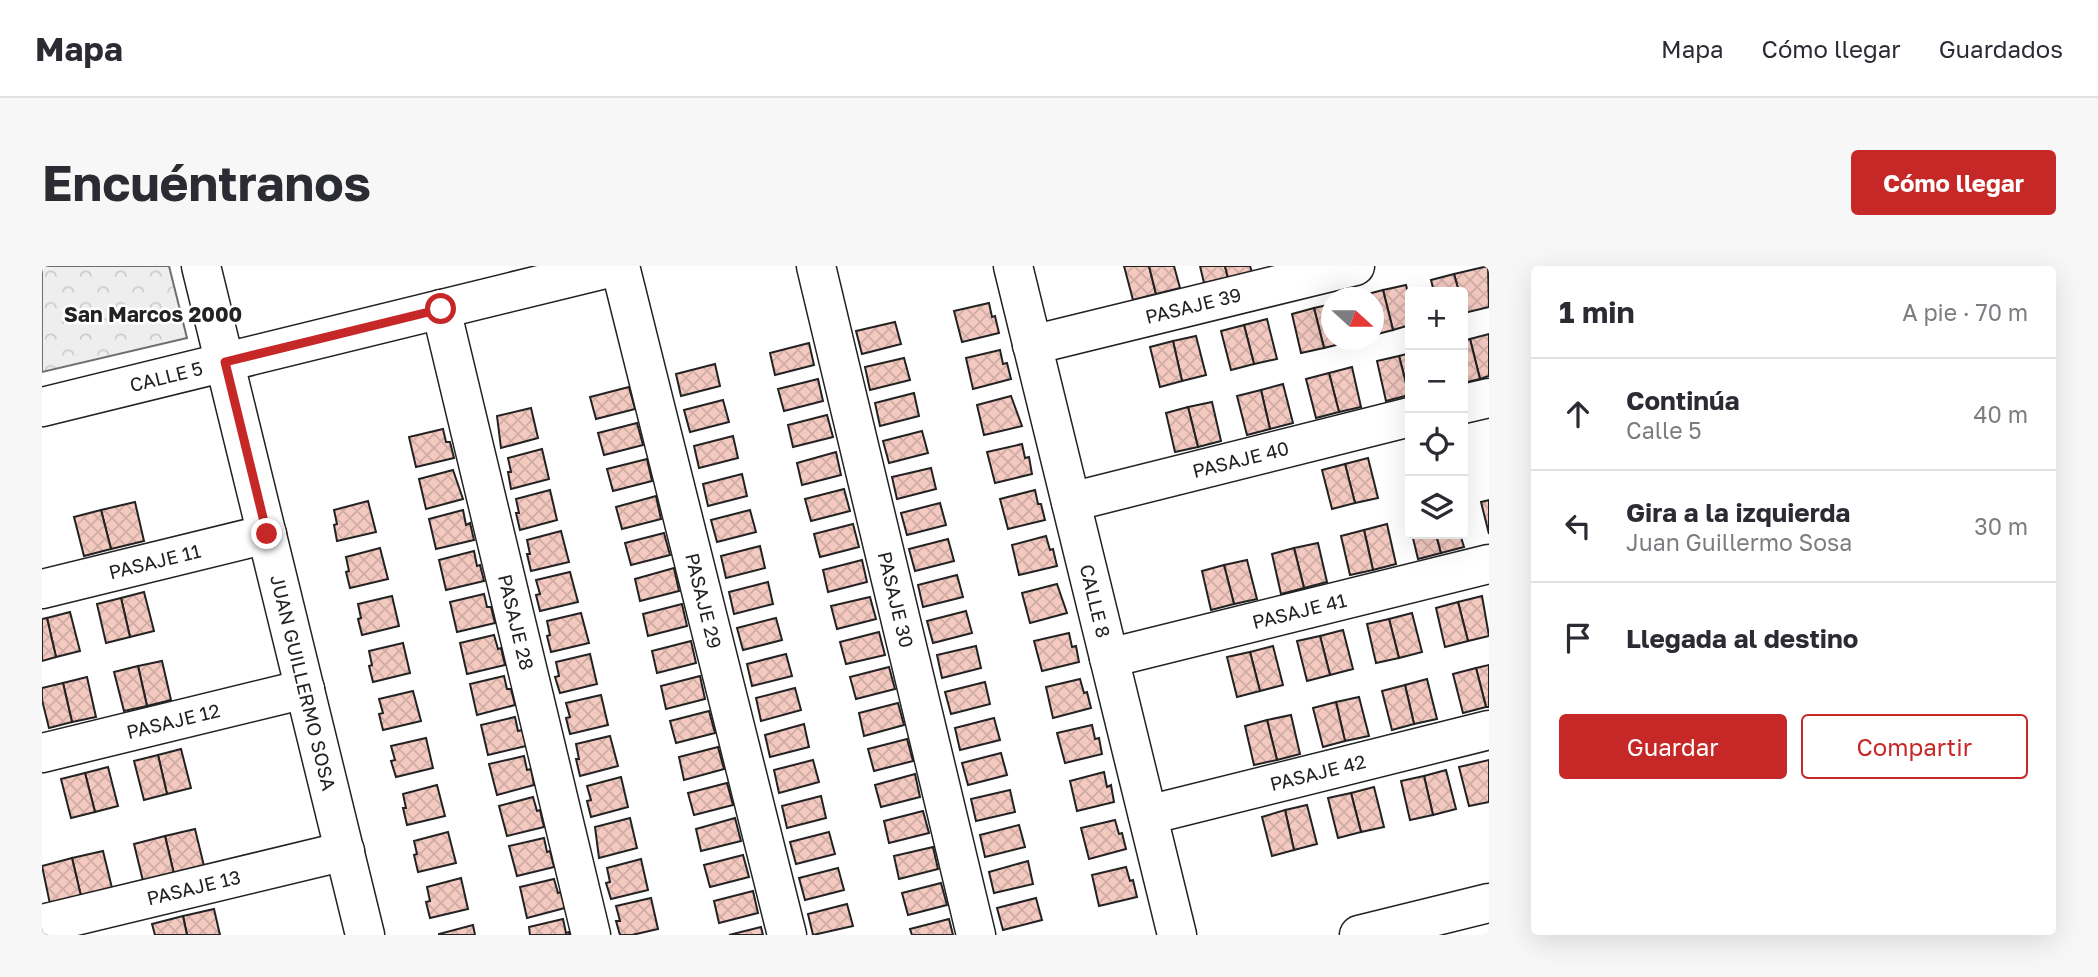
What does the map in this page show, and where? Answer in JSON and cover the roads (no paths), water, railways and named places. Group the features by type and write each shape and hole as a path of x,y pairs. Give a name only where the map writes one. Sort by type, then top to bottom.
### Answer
{"street":[{"name":"JUAN GUILLERMO SOSA","path":"201,266 365,935"},
{"name":"CALLE 5","path":"42,407 618,266"},
{"name":"PASAJE 29","path":"618,266 787,935"},
{"name":"PASAJE 30","path":"816,266 976,935"},
{"name":"CALLE 8","path":"1013,266 1177,935"},
{"name":"PASAJE 39","path":"1032,345 1355,266"},
{"name":"PASAJE 28","path":"441,309 591,935"},
{"path":"1468,403 1489,398"},
{"name":"PASAJE 40","path":"1071,502 1405,418"},
{"name":"PASAJE 11","path":"42,589 267,534"},
{"name":"PASAJE 41","path":"1109,658 1489,564"},
{"name":"PASAJE 12","path":"42,753 305,689"},
{"name":"PASAJE 42","path":"1148,815 1489,730"},
{"name":"PASAJE 13","path":"42,924 345,851"},
{"path":"1372,933 1489,903"}],"district":[{"name":"San Marcos 2000","path":"153,315"}]}
